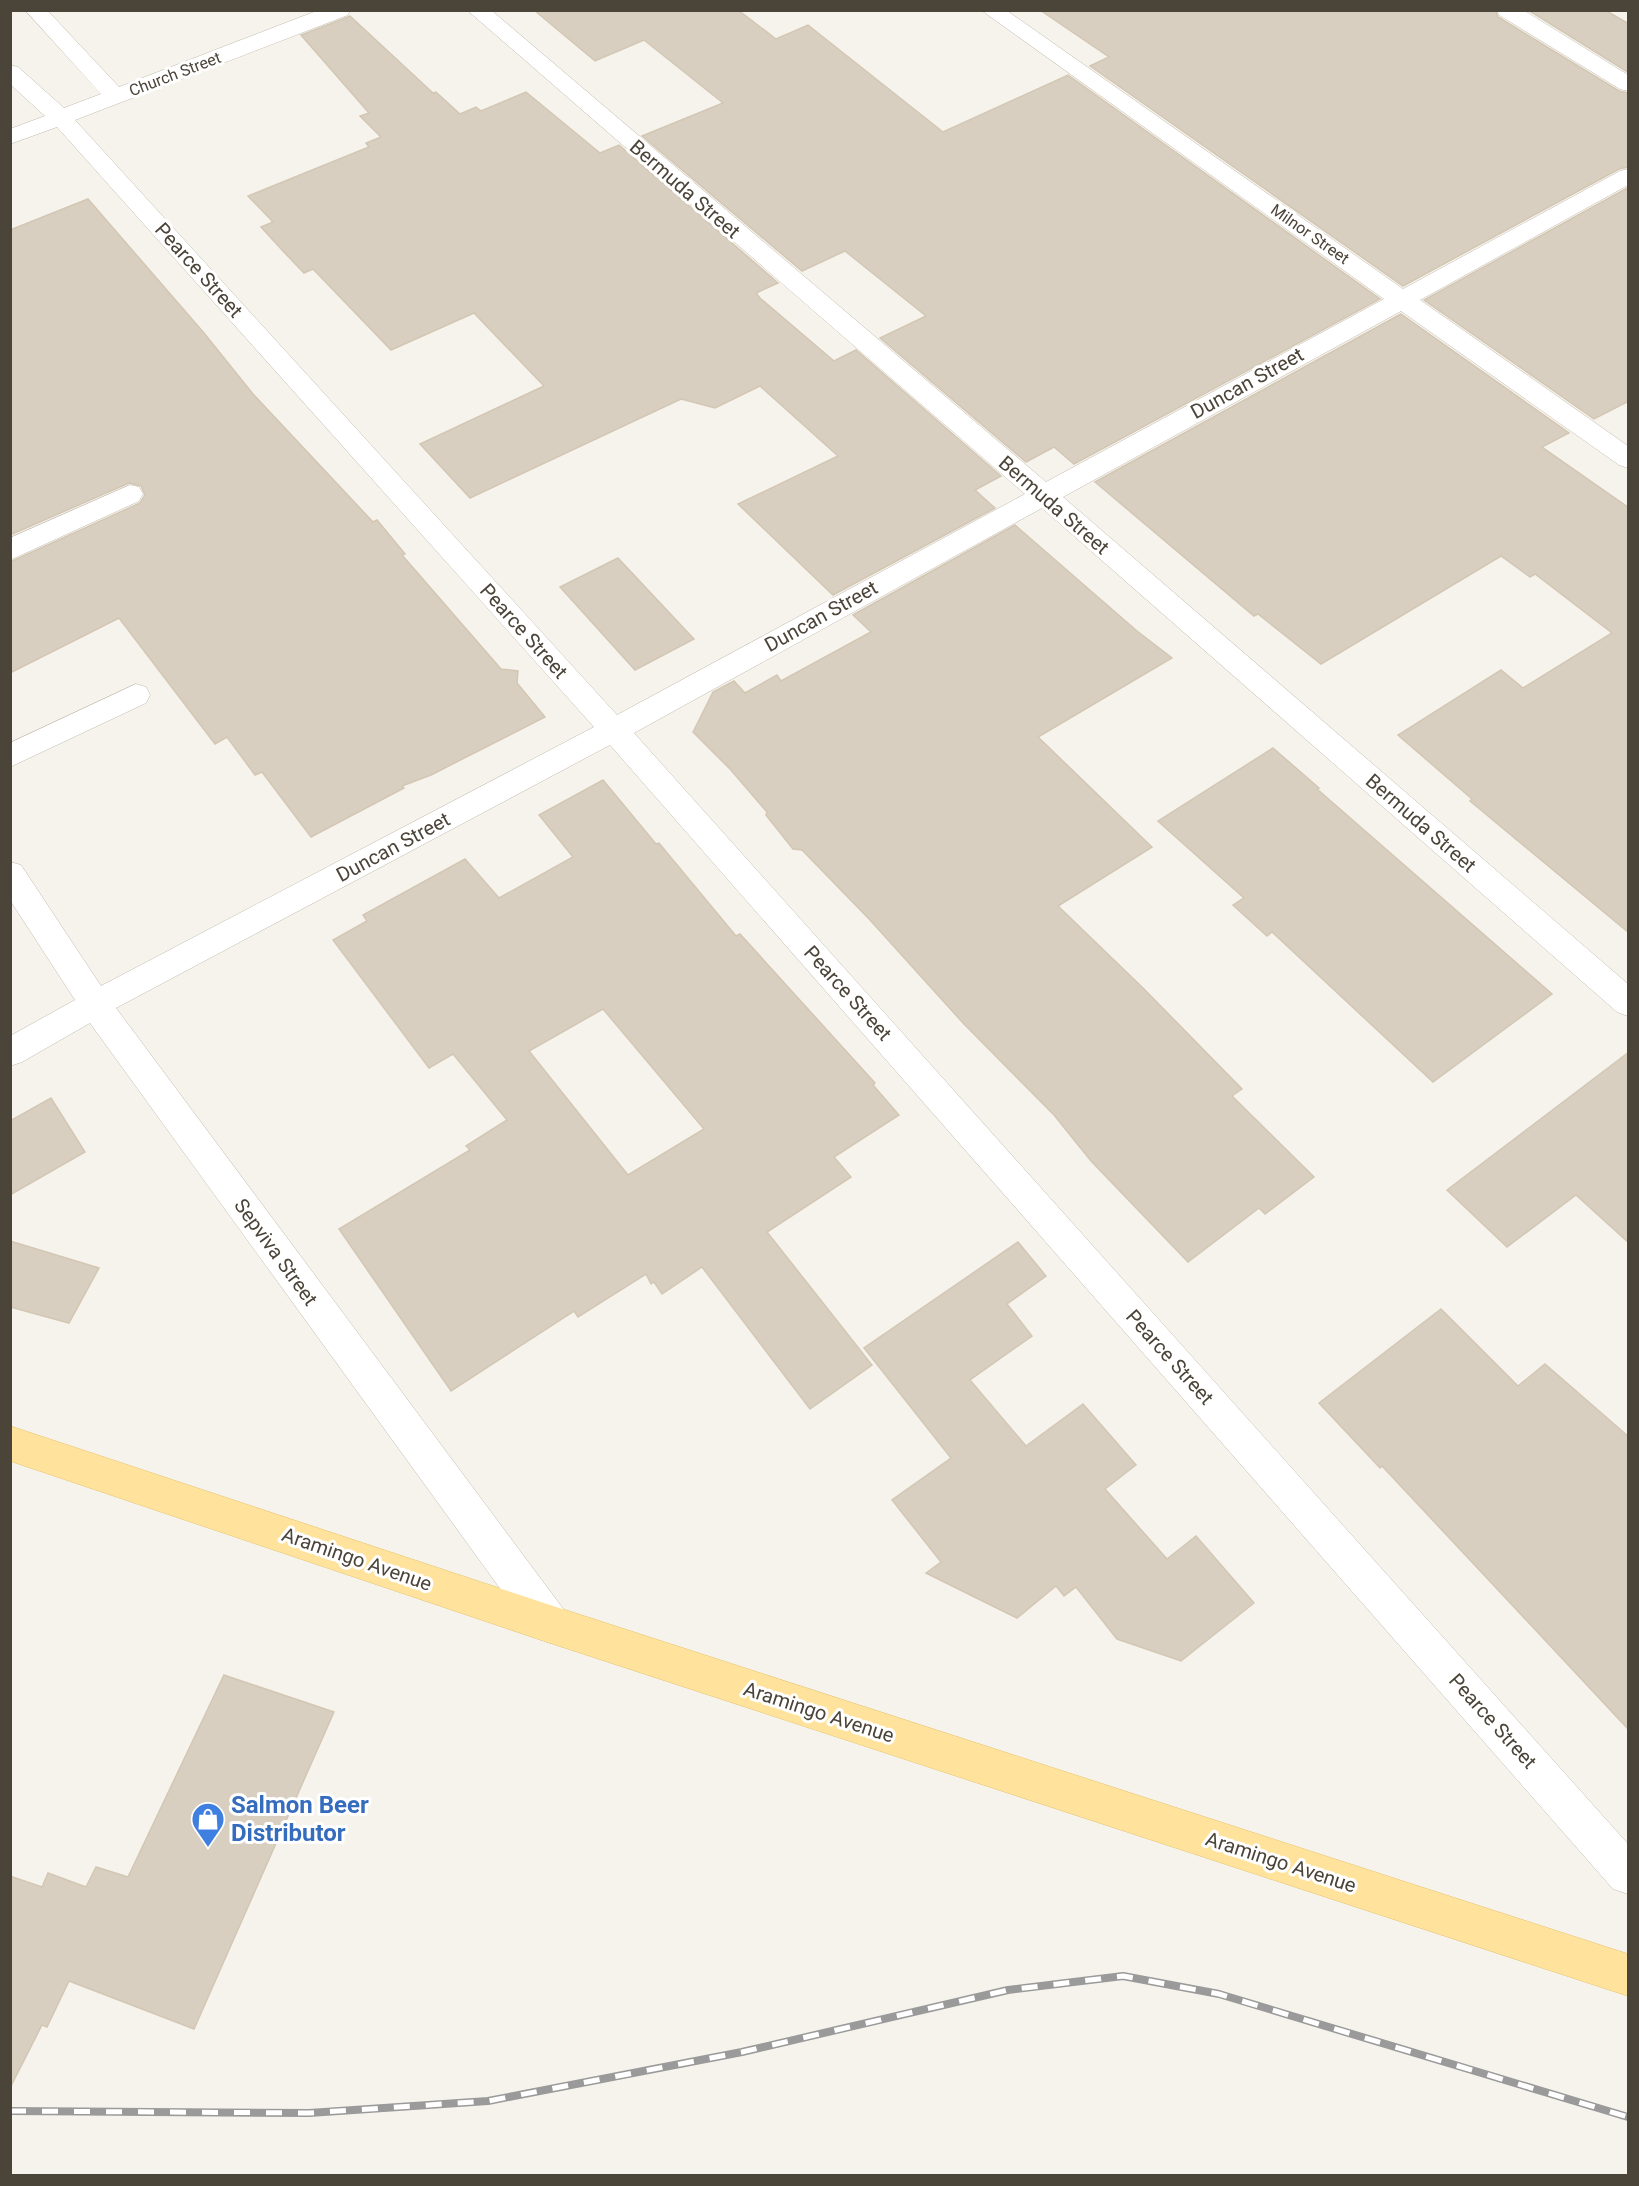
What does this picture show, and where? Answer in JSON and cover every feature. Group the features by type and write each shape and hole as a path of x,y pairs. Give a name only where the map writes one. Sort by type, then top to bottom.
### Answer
{"main road":[{"name":"Aramingo Avenue","path":"10,1443 550,1624 1629,1975"}],"street":[{"path":"35,10 116,97"},
{"name":"Church Street","path":"10,137 340,10"},
{"name":"Bermuda Street","path":"477,10 1044,495 1629,1003"},
{"name":"Milnor Street","path":"991,10 1629,459"},
{"path":"1507,10 1629,84"},
{"name":"Pearce Street","path":"10,72 61,118 614,729 1629,1874"},
{"name":"Duncan Street","path":"10,1052 95,1004 614,729 1629,176"},
{"path":"10,550 130,494"},
{"path":"10,756 136,695"},
{"name":"Sepviva Street","path":"10,874 95,1004 550,1624"}],"building":[{"path":"534,10 738,10 776,39 808,25 943,132 1068,75 1380,299 1074,464 1054,447 1026,462 880,338 926,316 845,251 802,271 642,136 723,103 644,40 595,61"},
{"path":"1040,10 1495,10 1498,17 1619,91 1629,93 1629,167 1619,169 1403,286 1090,66 1109,57"},
{"path":"1528,10 1605,10 1629,24 1629,73"},
{"path":"350,16 433,93 436,92 460,114 476,107 481,111 526,92 600,153 619,145 778,283 756,293 760,298 834,361 856,350 1001,476 975,490 995,508 833,595 738,504 838,456 760,386 715,408 681,399 470,498 420,444 544,386 474,313 391,350 313,269 304,273 282,250 261,227 273,222 248,196 369,147 366,143 381,137 360,116 369,113 301,35"},
{"path":"1629,187 1629,401 1594,419 1424,300"},
{"path":"88,199 204,333 253,394 373,522 377,520 405,554 402,555 501,669 518,671 517,683 545,717 431,775 402,786 404,788 311,837 262,772 255,775 227,737 215,744 119,618 10,673 10,562 140,503 145,495 141,486 129,483 10,535 10,230"},
{"path":"1401,314 1569,433 1542,447 1629,508 1629,933 1470,801 1472,799 1398,735 1501,670 1523,688 1612,633 1535,574 1530,577 1501,556 1321,664 1258,614 1254,616 1095,482"},
{"path":"1015,525 1137,631 1172,658 1038,737 1152,847 1058,906 1242,1089 1232,1096 1314,1177 1265,1214 1259,1208 1188,1262 1091,1161 1054,1115 963,1023 870,920 802,850 793,849 766,815 767,812 730,769 693,732 713,692 734,681 745,693 777,675 781,681 871,632 853,615"},
{"path":"618,558 694,639 635,670 560,587"},
{"path":"1273,748 1552,994 1433,1082 1272,932 1267,936 1233,905 1244,898 1158,821"},
{"path":"603,780 736,936 740,934 875,1083 873,1085 899,1115 834,1157 851,1177 767,1232 872,1365 810,1409 702,1267 662,1294 654,1282 651,1284 646,1274 578,1317 574,1311 451,1391 339,1229 470,1150 466,1146 507,1120 453,1054 429,1068 333,940 367,921 363,915 465,859 499,898 573,857 539,815","holes":["603,1009 704,1129 628,1175 529,1051"]},
{"path":"1629,1052 1629,1243 1576,1195 1507,1247 1447,1190"},
{"path":"51,1098 85,1152 10,1195 10,1121"},
{"path":"10,1241 99,1268 69,1323 10,1307"},
{"path":"1018,1242 1046,1276 1007,1304 1032,1336 970,1380 1026,1446 1083,1404 1136,1465 1105,1489 1167,1559 1196,1536 1254,1603 1181,1661 1117,1639 1076,1587 1064,1596 1056,1586 1017,1618 926,1573 941,1562 892,1500 951,1458 864,1348"},
{"path":"1441,1309 1518,1386 1545,1364 1629,1437 1629,1730 1382,1466 1380,1468 1319,1403"},
{"name":"Salmon Beer Distributor","path":"224,1675 334,1712 194,2029 69,1981 47,2027 42,2025 10,2088 10,1876 42,1887 48,1873 86,1887 96,1867 128,1877"}],"railway":[{"path":"10,2111 309,2113 488,2101 742,2052 1008,1990 1123,1976 1219,1994 1628,2117"}],"place":[{"name":"Salmon Beer Distributor","path":"208,1848"}]}
